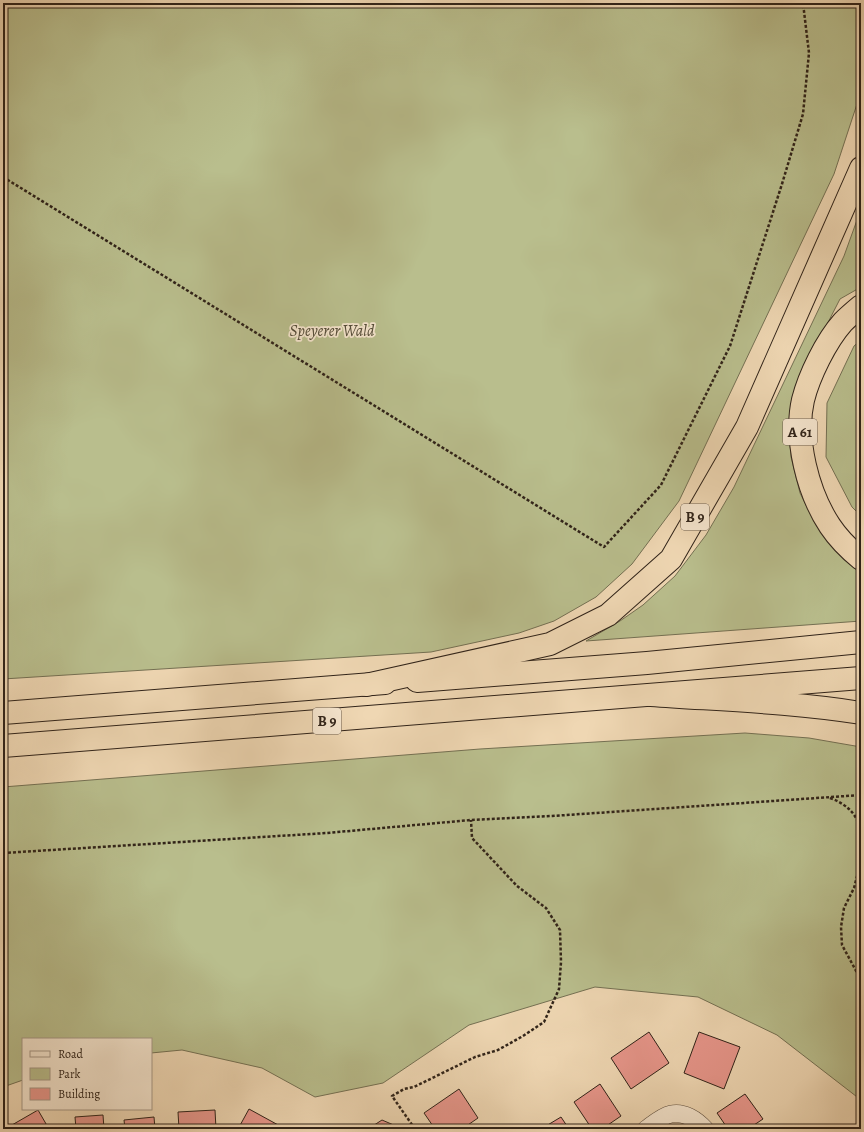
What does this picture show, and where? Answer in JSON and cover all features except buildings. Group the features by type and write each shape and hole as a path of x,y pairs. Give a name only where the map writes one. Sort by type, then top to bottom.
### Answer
{"highway":[{"name":"B 9","path":"366,685 550,644 608,615 671,559 747,427 861,168"},
{"name":"A 61","path":"861,306 842,323 815,367 803,401 800,429 804,461 813,492 830,526 852,552 861,559"},
{"name":"B 9","path":"3,713 647,663 861,642"},
{"name":"B 9","path":"3,746 861,678"},
{"path":"651,695 833,708 861,713"}],"street":[{"path":"646,1129 671,1114 682,1114 693,1117 705,1129"}],"path":[{"path":"3,177 604,547 661,485 730,346 803,114 808,54 803,3"},
{"path":"3,853 327,833 471,820 861,795"},
{"path":"828,797 842,802 853,812 861,829"},
{"path":"415,1129 392,1096 404,1089 414,1087 475,1057 498,1050 523,1036 544,1022 559,989 561,962 560,930 546,908 517,886 472,838 471,820"},
{"path":"861,861 854,888 844,908 842,927 842,945 861,980"}],"green space":[{"name":"Speyerer Wald","path":"3,3 859,3 861,17 861,79 857,104 834,174 679,501 632,564 596,597 554,621 519,633 431,652 3,679"},
{"path":"861,209 861,287 840,299 799,379 789,425 791,457 800,493 816,525 836,551 861,574 861,621 586,641 620,621 643,605 675,576 706,535 734,487 844,256"},
{"path":"861,340 861,516 852,507 826,457 827,403 854,346"},
{"path":"745,733 809,738 861,747 861,1100 777,1035 698,997 595,987 469,1025 383,1083 315,1097 262,1068 182,1050 152,1053 152,1038 22,1038 22,1080 3,1087 3,787 480,749"}]}
